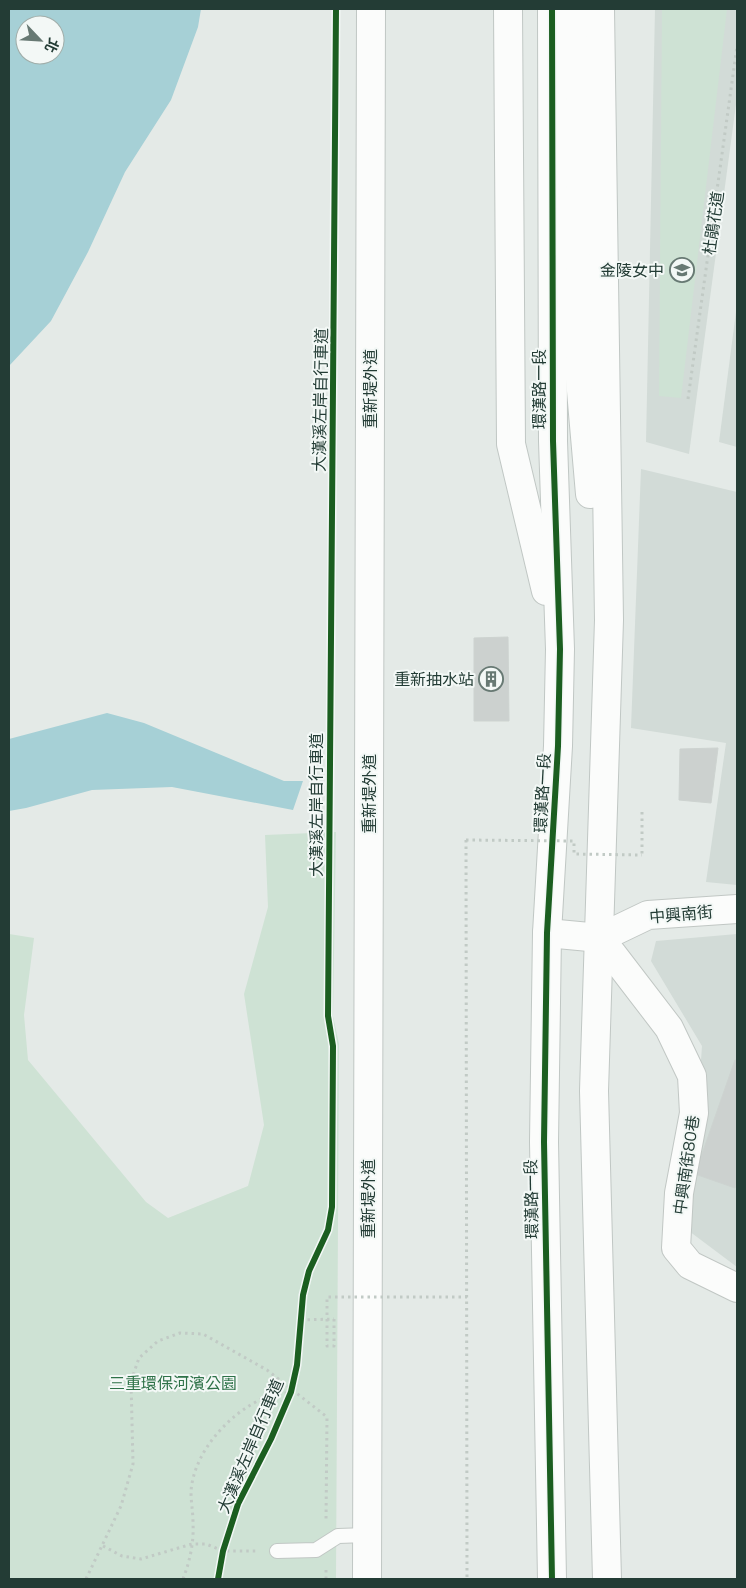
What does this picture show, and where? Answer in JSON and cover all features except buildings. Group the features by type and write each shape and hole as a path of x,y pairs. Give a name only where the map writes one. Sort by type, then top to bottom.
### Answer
{"street":[{"name":"重新堤外道","path":"367,1579 371,9"},
{"path":"508,9 511,444 560,649"},
{"name":"環漢路一段","path":"552,9 553,442 560,649 558,746 547,933 544,1142 552,1579"},
{"path":"580,9 580,379 594,557 609,620"},
{"path":"600,9 609,620 594,1092 607,1579"},
{"path":"600,53 604,9"},
{"name":"中興南街","path":"600,938 648,915 737,909"},
{"path":"547,933 600,938"},
{"name":"中興南街80巷","path":"600,938 669,1028 692,1076 694,1113 679,1193 676,1248 690,1266 737,1288"}],"lane":[{"path":"276,1551 316,1550 338,1536 367,1535"}],"path":[{"path":"467,1579 466,840 574,841 574,854 642,855 642,812"},
{"path":"301,1320 334,1319 334,1346 327,1346 327,1297 467,1297"},
{"path":"300,1329 302,1312"},
{"path":"86,1579 121,1506 133,1464 131,1381 139,1358 158,1341 180,1333 203,1334 267,1370 291,1392 327,1418 326,1579"},
{"path":"183,1579 190,1562 194,1524 191,1492 195,1471 205,1450 220,1430 242,1412 264,1398 291,1392"},
{"path":"221,1560 222,1550 226,1541"},
{"path":"103,1546 122,1556 140,1559 192,1544 206,1544 222,1550 276,1551"}],"shaded area":[{"name":"金陵女中","path":"655,9 737,9 737,97 689,454 646,442"},
{"path":"737,304 737,447 719,442"},
{"path":"641,469 737,492 737,885 706,882 726,743 631,728"},
{"path":"737,934 737,1267 689,1231 702,1046 651,961 656,941"}],"green space":[{"path":"662,9 727,9 681,398 659,396"},
{"name":"三重環保河濱公園","path":"336,832 333,1016 339,1044 336,1579 9,1579 9,934 34,938 24,1015 28,1060 146,1202 168,1218 248,1186 264,1125 244,994 268,907 265,835"}],"water":[{"path":"9,9 201,9 198,27 171,100 125,172 88,252 51,321 9,366"},
{"path":"107,713 144,723 284,781 303,781 293,810 172,787 92,790 9,811 9,739"}],"cycle path":[{"name":"大漢溪左岸自行車道","path":"218,1579 223,1551 238,1504 271,1439 291,1392 297,1365 303,1295 309,1271 328,1230 332,1207 333,1046 328,1016 336,9"},
{"path":"552,9 553,441 560,649 558,746 547,933 544,1142 552,1579"}],"place":[{"name":"金陵女中","path":"682,270"},
{"name":"重新抽水站","path":"491,679"}]}
